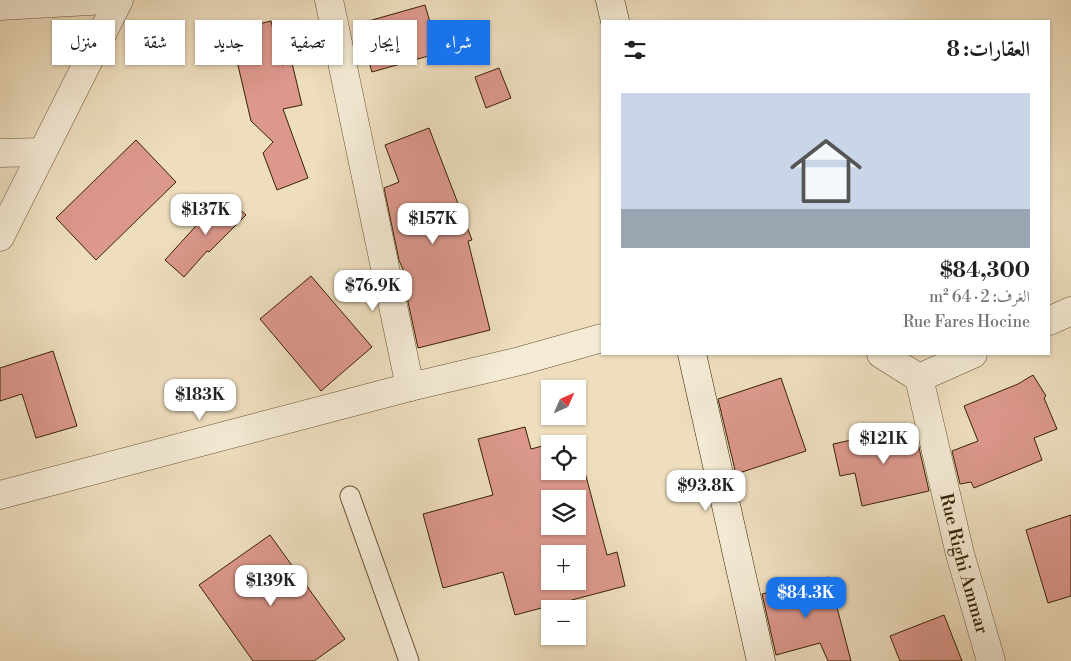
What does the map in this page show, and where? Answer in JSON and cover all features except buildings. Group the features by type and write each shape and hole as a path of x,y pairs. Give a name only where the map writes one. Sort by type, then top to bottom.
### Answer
{"street":[{"path":"0,6 107,0"},
{"path":"0,236 119,0"},
{"path":"329,0 410,387"},
{"path":"610,0 615,20"},
{"path":"0,153 42,152"},
{"path":"1050,320 1071,311"},
{"path":"0,495 410,387 520,361 601,338"},
{"path":"692,355 761,661"},
{"path":"883,355 919,378 971,355"},
{"name":"Rue Righi Ammar","path":"919,378 960,554 990,661"}],"lane":[{"path":"350,496 409,661"}]}
